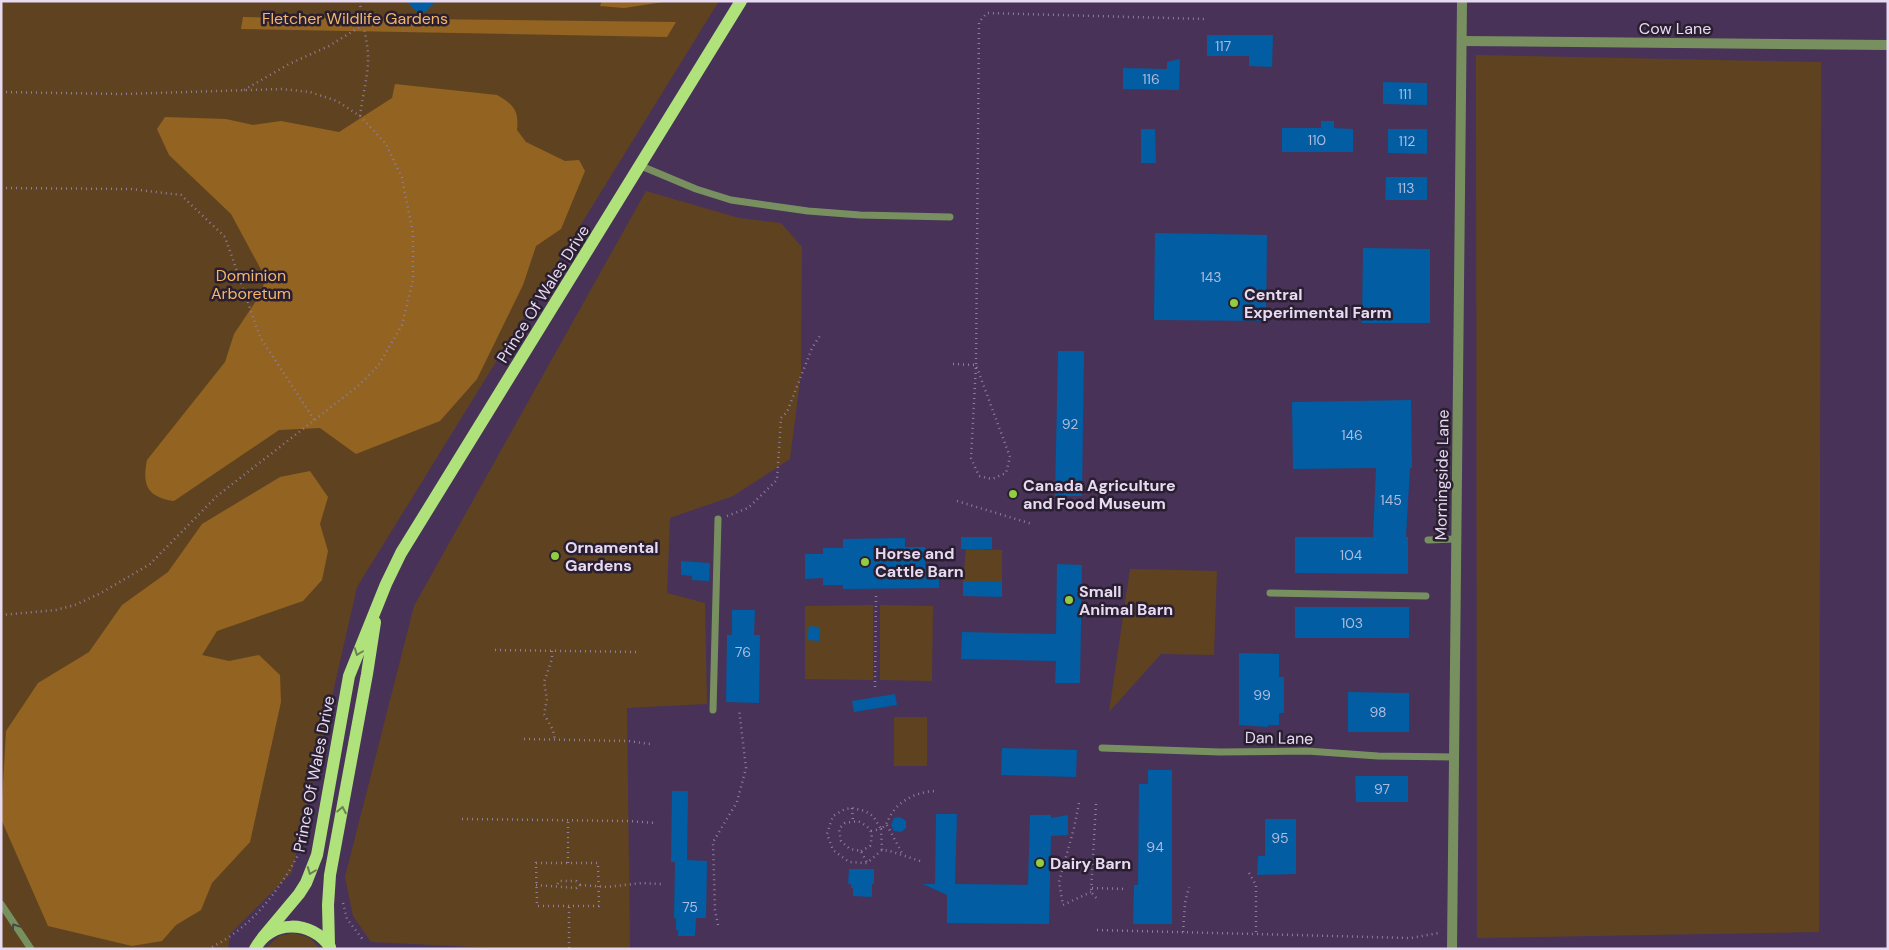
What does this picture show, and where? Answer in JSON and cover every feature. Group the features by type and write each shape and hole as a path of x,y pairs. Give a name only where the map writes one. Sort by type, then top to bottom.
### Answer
{"main road":[{"name":"Prince Of Wales Drive","path":"255,945 299,894 306,883 317,855 348,676 386,584 402,554 741,1"},
{"name":"Prince Of Wales Drive","path":"330,947 328,905 330,875 367,674 377,607"},
{"path":"255,945 282,927 293,926 313,931 322,937 330,947"}],"street":[{"name":"Morningside Lane","path":"1452,949 1462,1"},
{"name":"Cow Lane","path":"1462,40 1888,45"}],"lane":[{"path":"641,166 696,189 731,200 808,211 860,215 950,217"},
{"path":"713,710 718,519"},
{"path":"1428,540 1456,539"},
{"path":"1270,593 1426,596"},
{"name":"Dan Lane","path":"1102,748 1220,752 1307,751 1378,756 1455,757"},
{"path":"1,904 30,949"}],"path":[{"path":"360,1 367,42 368,64 360,116"},
{"path":"976,365 1010,456 1006,473 992,479 979,476 970,458 976,365 978,22 987,13 1205,19"},
{"path":"243,90 289,64 329,46 363,25"},
{"path":"1,92 122,94 282,89 310,92 337,101 360,116 386,144 402,178 413,233 413,280 402,326 378,366 358,386 217,496 150,564 101,593 75,605 56,610 1,615"},
{"path":"1,188 131,189 180,195 225,236 260,337 314,421"},
{"path":"718,519 748,508 777,480 781,418 787,412 812,348 821,334"},
{"path":"953,364 976,365"},
{"path":"956,501 1032,524"},
{"path":"875,686 876,594"},
{"path":"495,650 638,652"},
{"path":"552,650 552,658 544,682 548,699 544,714 553,730 555,740"},
{"path":"718,925 715,910 713,842 737,802 746,768 739,709"},
{"path":"524,739 628,741 650,744"},
{"path":"871,831 881,829 887,825 892,813 901,804 923,791 937,791"},
{"path":"1079,803 1059,882 1063,905 1092,890 1127,889"},
{"path":"1096,804 1092,890 1098,900"},
{"path":"852,808 853,822"},
{"path":"852,808 865,811 872,816 881,829 882,850 867,863 849,862 833,850 828,834 833,816 845,809 852,808"},
{"path":"462,819 628,820 655,823"},
{"path":"568,820 568,863"},
{"path":"858,821 871,831 873,836 870,846 861,852 850,850 840,840 839,829 845,823 853,822 858,821"},
{"path":"887,825 903,855"},
{"path":"212,947 230,937 244,926 272,898 307,844"},
{"path":"882,850 920,861"},
{"path":"861,852 867,863"},
{"path":"536,863 568,863 598,863 599,906 537,906 536,863"},
{"path":"1248,874 1256,885 1256,934"},
{"path":"557,885 559,881 576,881 580,885"},
{"path":"536,885 557,885 559,888 576,888 580,885 662,884"},
{"path":"1183,932 1185,903 1189,887"},
{"path":"342,899 347,918 364,941"},
{"path":"568,907 569,949"},
{"path":"1097,930 1411,938 1431,936 1452,930"}],"green space":[{"name":"Dominion Arboretum","path":"1,1 719,1 357,587 292,872 230,934 228,949 1,949"},
{"path":"1476,55 1821,62 1819,932 1477,938"},
{"name":"Ornamental Gardens","path":"646,191 739,218 781,223 802,247 801,373 790,459 733,496 670,518 667,593 705,603 707,704 627,708 630,949 516,949 371,942 353,916 345,877 414,606"},
{"path":"966,549 1002,550 1002,582 963,582"},
{"path":"1130,569 1217,571 1214,655 1161,654 1109,712"},
{"path":"873,605 873,680 805,679 805,606"},
{"path":"880,605 933,606 932,681 880,680"},
{"path":"894,717 927,717 927,766 894,766"},
{"path":"294,933 310,938 320,949 265,949 279,936"}],"shaded area":[{"path":"602,1 670,1 624,8 600,6"},
{"path":"243,17 676,22 667,37 241,29"},
{"path":"395,84 497,95 508,102 514,109 517,118 517,130 526,142 565,161 579,160 585,171 561,229 536,246 523,285 477,379 440,421 356,454 320,428 279,430 174,501 152,493 146,483 147,460 225,362 234,334 262,292 265,277 231,214 169,155 157,129 165,117 226,119 253,125 281,121 339,132 392,98"},
{"path":"310,471 328,497 320,524 328,551 322,580 303,601 217,631 202,655 229,661 259,655 280,675 281,702 250,842 212,883 201,910 176,925 162,941 132,946 48,926 1,819 6,731 38,683 89,652 122,605 168,572 202,524 280,477"}],"building":[{"path":"406,1 436,1 421,16"},
{"path":"1207,35 1273,35 1272,67 1249,66 1249,56 1207,56"},
{"path":"1180,59 1179,90 1123,89 1123,68 1167,69 1167,62"},
{"path":"1383,82 1427,83 1427,105 1383,104"},
{"path":"1321,121 1334,121 1334,128 1353,129 1353,152 1282,152 1282,128 1321,128"},
{"path":"1141,129 1155,129 1156,163 1141,163"},
{"path":"1388,129 1427,129 1427,154 1388,153"},
{"path":"1386,177 1427,177 1427,200 1385,200"},
{"path":"1155,233 1267,235 1266,321 1154,320"},
{"path":"1363,248 1430,249 1430,323 1362,323"},
{"path":"1058,351 1084,351 1082,496 1055,496"},
{"path":"1411,400 1412,468 1410,468 1406,537 1408,537 1408,574 1295,573 1295,537 1373,537 1376,468 1293,469 1292,402"},
{"path":"961,537 992,537 992,549 961,549"},
{"name":"Horse and Cattle Barn","path":"905,538 905,547 925,547 925,570 939,570 939,588 843,589 843,585 823,585 823,578 805,579 805,554 823,554 823,548 843,548 843,539"},
{"path":"681,561 710,563 709,581 692,580 692,576 681,575"},
{"name":"Small Animal Barn","path":"1057,564 1082,565 1080,683 1055,683 1056,661 961,659 962,632 1056,634"},
{"path":"963,582 1002,582 1002,597 963,596"},
{"path":"1295,607 1409,607 1409,638 1295,638"},
{"path":"732,610 755,610 754,635 760,635 759,703 726,702 727,635 732,635"},
{"path":"809,626 820,627 819,641 807,640"},
{"path":"1239,653 1279,654 1279,677 1284,677 1284,713 1279,713 1279,725 1268,725 1268,727 1239,725"},
{"path":"1348,692 1409,693 1409,732 1348,732"},
{"path":"895,694 897,705 854,712 852,701"},
{"path":"1002,748 1077,750 1076,777 1001,775"},
{"path":"1148,770 1172,770 1172,924 1133,924 1134,885 1138,885 1139,784 1148,784"},
{"path":"1355,776 1408,776 1408,802 1356,802"},
{"path":"672,791 688,791 687,860 707,861 706,918 696,918 695,936 678,936 676,918 674,918 675,862 671,862"},
{"name":"Dairy Barn","path":"936,814 957,814 955,884 1028,885 1030,815 1051,815 1051,818 1068,815 1068,835 1051,836 1049,924 947,923 947,895 923,884 935,884"},
{"path":"900,817 906,821 906,828 901,832 894,831 891,825 894,818"},
{"path":"1265,819 1296,819 1296,874 1257,875 1258,856 1265,856"},
{"path":"849,869 874,869 872,897 853,896 853,888 851,888 851,884 848,884"}],"place":[{"name":"Central Experimental Farm","path":"1234,303"},
{"name":"Canada Agriculture and Food Museum","path":"1013,494"},
{"name":"Ornamental Gardens","path":"555,556"},
{"name":"Horse and Cattle Barn","path":"865,562"},
{"name":"Small Animal Barn","path":"1069,600"},
{"name":"Dairy Barn","path":"1040,863"}],"park label":[{"name":"Fletcher Wildlife Gardens","path":"355,18"}]}
